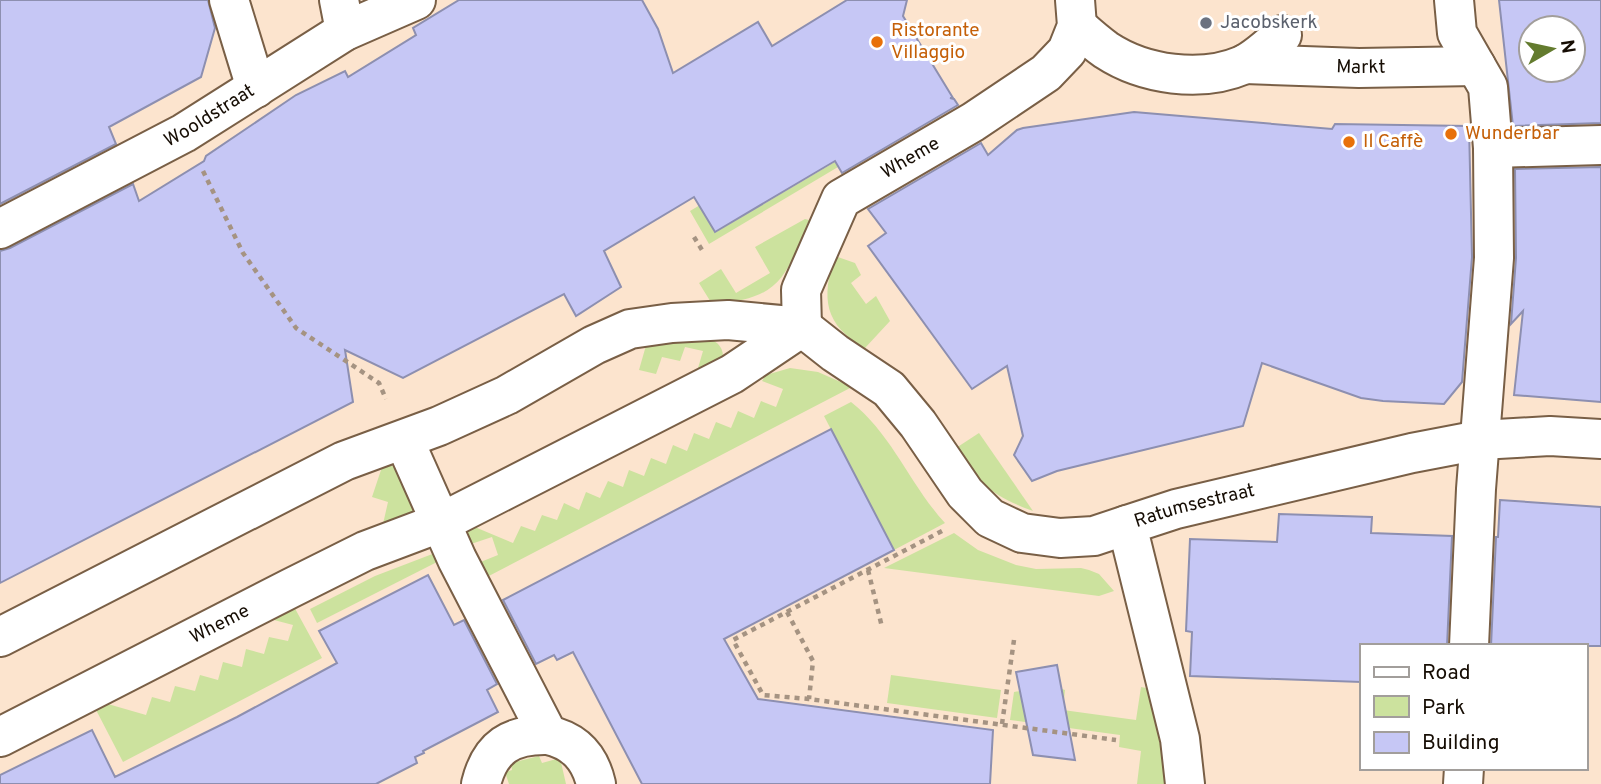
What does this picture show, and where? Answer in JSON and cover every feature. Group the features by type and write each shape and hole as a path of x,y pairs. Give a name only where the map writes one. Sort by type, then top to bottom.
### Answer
{"street":[{"path":"229,0 256,88"},
{"name":"Wooldstraat","path":"0,229 184,133 256,88 342,16 416,0"},
{"path":"1454,0 1457,33 1489,87 1493,148 1494,258 1480,440 1469,644"},
{"name":"Markt","path":"1076,13 1107,51 1138,66 1167,73 1225,71 1245,64 1282,35"},
{"name":"Wheme","path":"0,737 365,551 442,522 732,374 802,327 800,290 841,199 973,122 1046,73 1067,51 1076,13"},
{"name":"Markt","path":"1245,64 1359,68 1476,66"},
{"path":"1493,148 1601,145"},
{"path":"0,637 344,461 404,440 507,394 594,345 630,329 672,323 728,320 802,327 835,353 889,388 918,424 965,493 990,518 1022,533 1060,538 1094,536 1127,525"},
{"name":"Ratumsestraat","path":"1185,784 1180,739 1127,525 1176,509 1412,453 1480,440 1550,436 1601,439"},
{"path":"404,440 463,569 548,735"},
{"path":"481,784 488,764 498,749 515,738 529,734 548,735 569,742 582,753 592,769 596,784"}],"path":[{"path":"184,133 243,253 296,328 379,383 404,440"},
{"path":"694,237 702,250"},
{"path":"982,510 733,639 763,698 808,699 1116,740"},
{"path":"868,569 882,627"},
{"path":"786,612 813,661 808,699"},
{"path":"1002,724 1014,640"}],"green space":[{"path":"835,162 838,167 709,244 690,211 700,205 716,232"},
{"path":"805,219 809,220 793,257 777,282 767,291 753,297 712,304 699,283 721,269 736,293 770,273 755,247"},
{"path":"835,256 855,263 861,275 851,283 866,304 876,296 890,321 865,348 841,330 829,309 828,285"},
{"path":"707,338 720,346 723,361 696,375 703,351 685,347 680,361 662,357 656,374 639,370 647,342"},
{"path":"790,368 818,372 852,387 485,578 478,563 498,555 492,537 471,544 464,527 470,525 513,543 521,526 535,531 542,515 557,520 564,503 579,510 586,492 600,498 608,481 623,487 629,470 644,476 651,458 666,464 673,445 687,451 694,433 709,439 716,422 731,428 738,411 754,418 761,401 776,407 783,389 762,381 766,375"},
{"path":"851,402 890,444 921,493 945,523 894,550 824,416"},
{"path":"979,433 1033,511 997,494 980,480 964,460 956,448"},
{"path":"383,464 400,468 417,505 414,513 383,524 388,502 372,497"},
{"path":"954,533 978,550 1016,565 1036,569 1089,570 1099,574 1114,591 1099,596 884,568"},
{"path":"435,553 439,561 317,623 310,609 375,576"},
{"path":"292,603 322,658 123,762 94,706 101,702 146,715 152,697 170,702 175,686 195,691 200,675 218,680 223,662 242,667 246,649 264,654 269,637 288,641 293,625 274,620 277,611"},
{"path":"891,675 1001,690 997,718 887,703"},
{"path":"1141,687 1151,689 1160,729 1166,784 1137,784 1141,751 1119,747 1120,735 1010,720 1014,692 1020,691 1021,697 1062,689 1065,690 1063,710 1136,720"},
{"path":"539,756 542,763 560,758 566,784 509,784 505,772 512,770 511,763"}],"building":[{"path":"0,0 208,0 215,28 201,77 109,127 116,144 0,204"},
{"path":"459,0 642,0 658,29 673,73 758,22 772,46 847,0 907,0 903,16 953,98 950,98 958,105 842,173 835,161 715,232 694,197 604,251 621,287 576,316 564,294 403,378 345,350 353,402 0,583 0,251 133,184 139,201 204,161 206,156 296,95 345,71 348,77 416,35 413,28"},
{"path":"1499,0 1601,0 1601,123 1513,126"},
{"path":"1134,112 1332,129 1335,124 1469,126 1472,257 1462,382 1444,404 1361,398 1262,363 1243,426 1057,471 1032,481 1014,455 1023,436 1007,366 972,389 868,246 886,233 868,209 981,143 988,155 1023,128"},
{"path":"1601,167 1601,402 1514,395 1523,311 1511,324 1516,258 1515,169"},
{"path":"831,429 894,550 724,639 758,699 993,730 990,784 642,784 573,652 557,660 554,655 536,664 503,600"},
{"path":"1500,500 1601,507 1601,646 1491,644"},
{"path":"1279,514 1372,517 1371,533 1452,536 1447,644 1360,644 1360,682 1190,676 1192,632 1186,631 1190,539 1277,542"},
{"path":"428,575 454,625 464,620 497,684 487,690 498,712 423,751 424,753 415,757 417,763 376,784 0,784 0,775 92,730 115,777 237,717 337,663 319,631"},
{"path":"1057,665 1075,760 1033,755 1016,672"}],"place":[{"name":"Jacobskerk","path":"1206,23"},
{"name":"Ristorante Villaggio","path":"877,42"},
{"name":"Wunderbar","path":"1451,134"},
{"name":"Il Caffè","path":"1349,142"}]}
